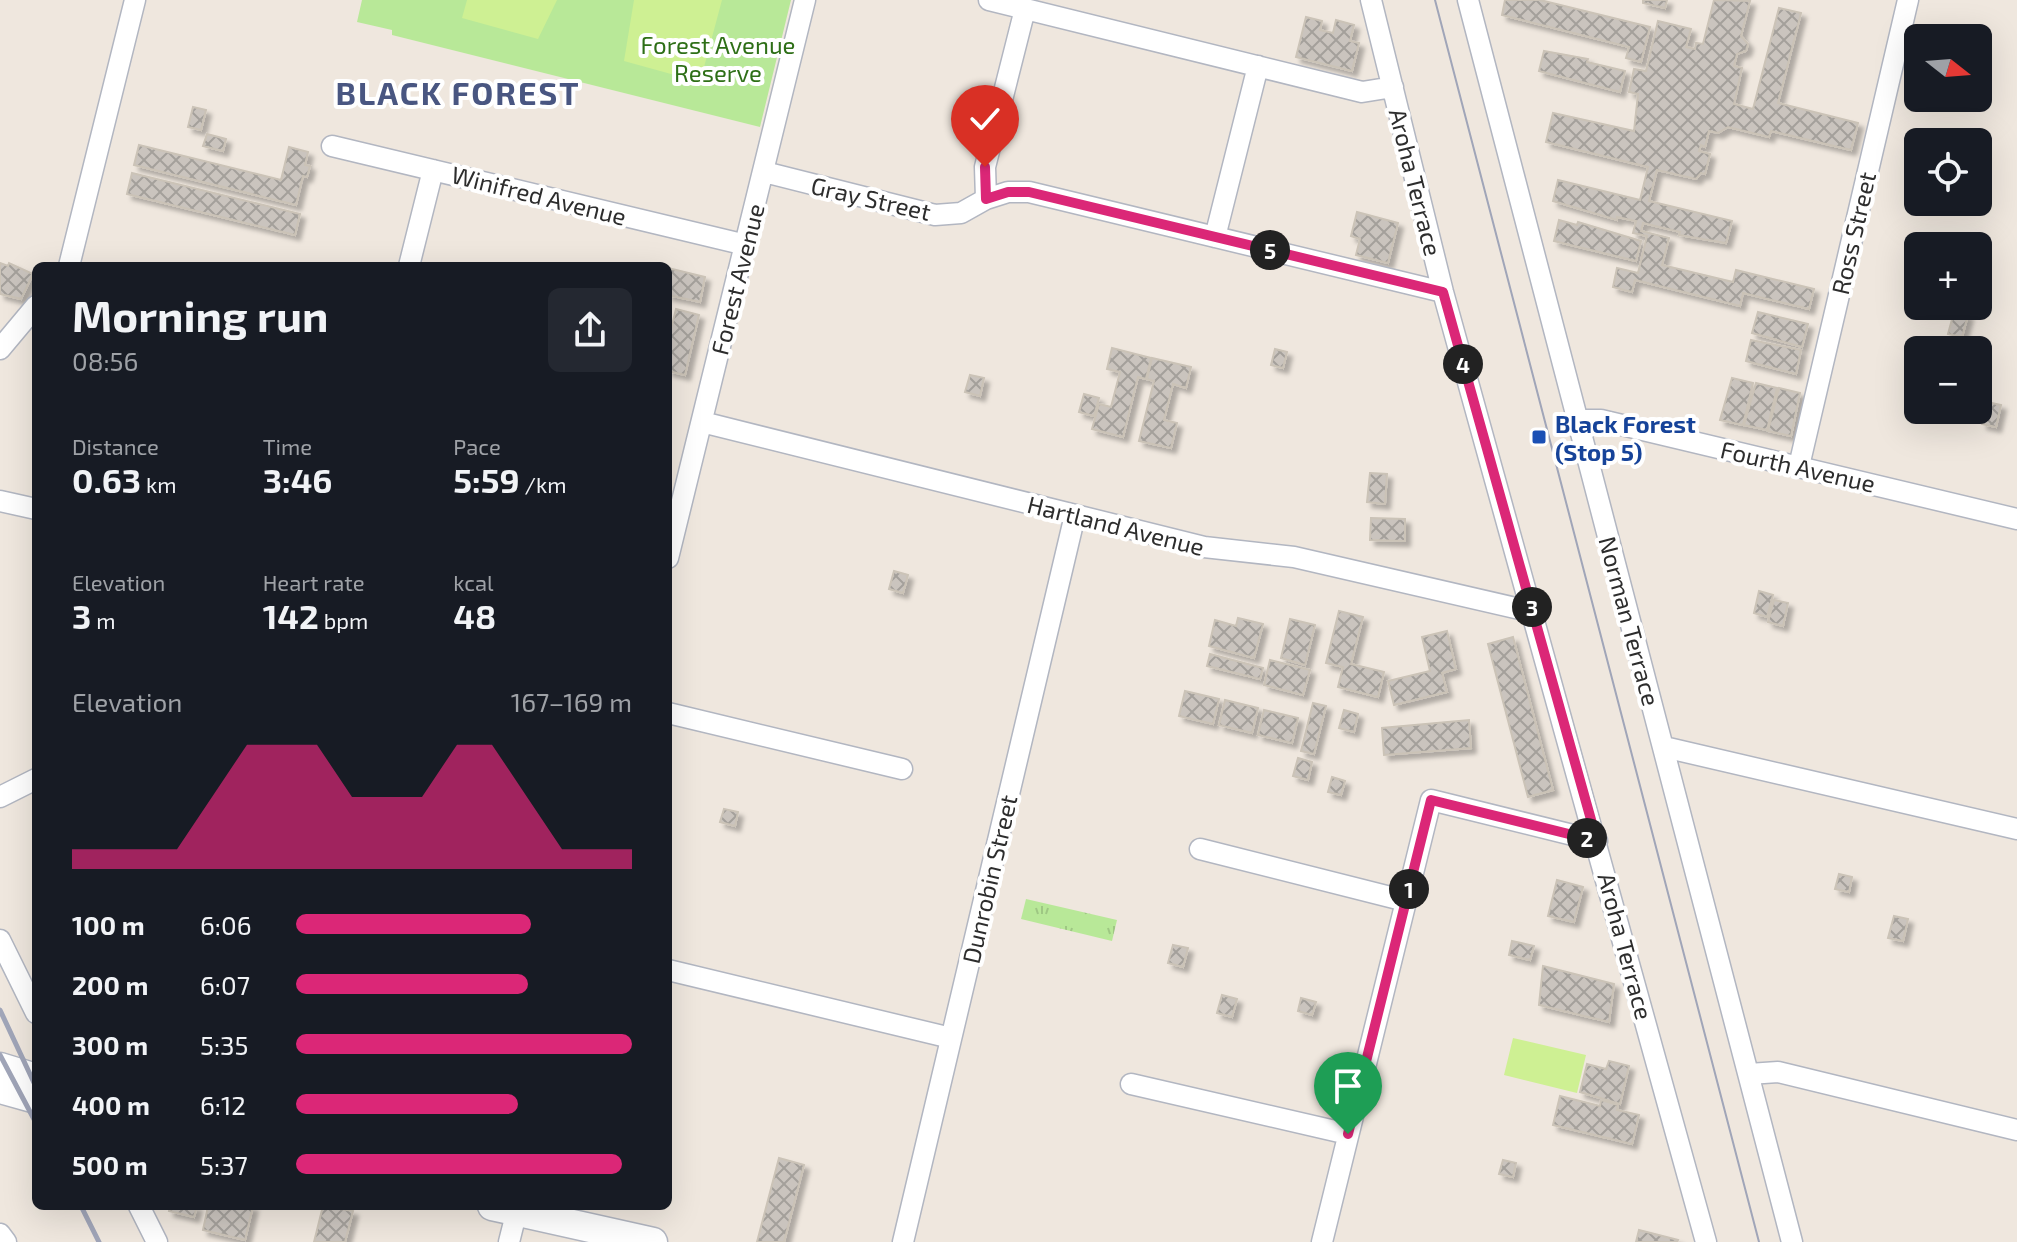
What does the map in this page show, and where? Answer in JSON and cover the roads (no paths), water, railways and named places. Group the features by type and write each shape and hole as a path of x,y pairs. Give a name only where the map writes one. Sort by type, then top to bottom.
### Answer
{"street":[{"path":"70,262 135,0"},
{"name":"Forest Avenue","path":"672,542 805,0"},
{"path":"989,0 1025,9 1052,8 1362,92 1393,87"},
{"name":"Aroha Terrace","path":"1371,0 1443,292 1706,1242"},
{"name":"Norman Terrace","path":"1468,0 1792,1242"},
{"name":"Ross Street","path":"1799,466 1908,0"},
{"path":"986,199 985,167 1025,9"},
{"path":"1215,237 1258,66"},
{"name":"Winifred Avenue","path":"332,146 746,245"},
{"path":"410,262 433,170"},
{"name":"Gray Street","path":"764,172 935,215 961,213 986,199 1008,192 1029,192 1443,292"},
{"path":"0,349 32,311"},
{"name":"Fourth Avenue","path":"1578,420 1601,420 2017,519"},
{"name":"Hartland Avenue","path":"702,422 1204,547 1294,557 1533,612"},
{"path":"0,501 32,508"},
{"name":"Dunrobin Street","path":"903,1242 1075,515"},
{"path":"672,714 902,769"},
{"path":"1664,747 2017,829"},
{"path":"0,797 32,781"},
{"path":"1322,1242 1431,800 1597,841"},
{"path":"1200,849 1406,901"},
{"path":"0,940 32,1005"},
{"path":"672,971 951,1038"},
{"path":"0,1067 32,1077"},
{"path":"1749,1074 1778,1072 2017,1130"},
{"path":"1131,1084 1348,1134"},
{"path":"0,1089 32,1098"},
{"path":"141,1210 157,1242"},
{"path":"509,1210 509,1242"},
{"path":"517,1210 653,1242"},
{"path":"0,1234 6,1242"}],"tram line":[{"path":"1435,0 1759,1242"}],"railway":[{"path":"0,1010 32,1078"},
{"path":"0,1055 32,1115"},
{"path":"83,1210 99,1242"}],"place":[{"name":"Black Forest (Stop 5)","path":"1539,437"}],"district":[{"name":"BLACK FOREST","path":"458,92"}],"park label":[{"name":"Forest Avenue Reserve","path":"718,58"}]}
